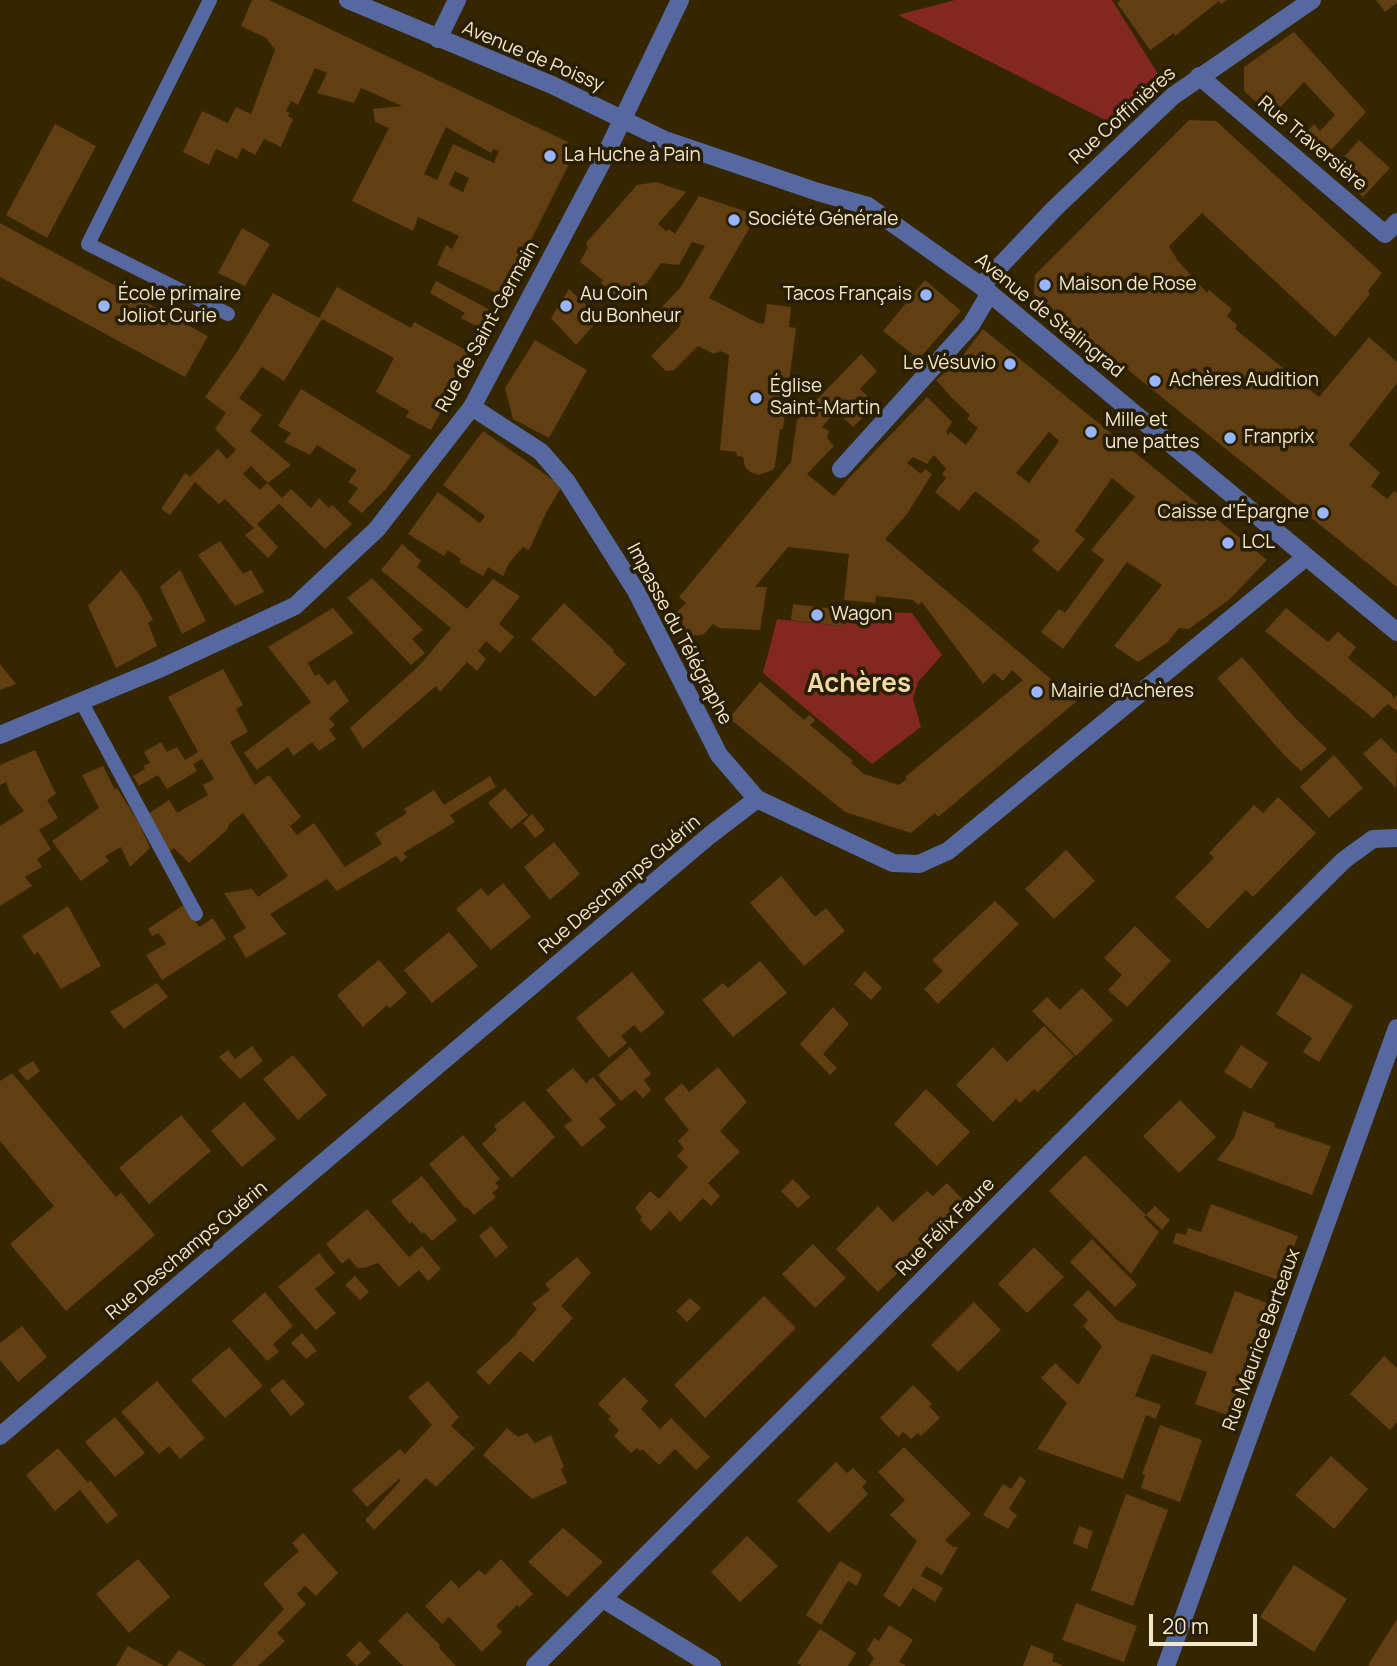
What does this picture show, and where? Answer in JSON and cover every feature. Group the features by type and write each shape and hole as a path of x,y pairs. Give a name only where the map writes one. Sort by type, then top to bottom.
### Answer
{"street":[{"name":"Avenue de Poissy","path":"348,0 552,85 624,120"},
{"path":"438,38 457,0"},
{"name":"Rue de Saint-Germain","path":"0,735 184,658 295,606 377,529 472,407 624,120 680,0"},
{"name":"Rue Coffinières","path":"841,469 971,325 986,290 1055,208 1142,124 1199,76 1311,0"},
{"name":"Rue Traversière","path":"1199,76 1385,234 1397,222"},
{"name":"Avenue de Stalingrad","path":"624,120 664,141 867,206 986,290 1397,632"},
{"name":"Impasse du Télégraphe","path":"472,407 541,452 567,482 636,591 719,755 757,799"},
{"path":"757,799 893,863 919,864 948,851 1306,557"},
{"name":"Rue Deschamps Guérin","path":"0,1436 710,835 757,799"},
{"name":"Rue Félix Faure","path":"536,1666 1344,860 1373,839 1397,838"},
{"name":"Rue Maurice Berteaux","path":"1166,1666 1397,1028"},
{"path":"603,1599 712,1666"}],"lane":[{"path":"210,0 88,244 228,314"},
{"path":"81,701 196,914"}],"shaded area":[{"path":"955,0 1112,0 1163,82 1146,103 1113,124 898,15"},
{"path":"843,610 912,613 942,655 918,682 913,699 921,727 872,764 763,673 777,619 841,626"}],"building":[{"path":"252,0 269,0 568,142 572,158 503,296 437,265 446,245 452,249 459,236 418,217 413,231 352,201 389,128 375,122 373,109 402,106 361,88 354,103 317,93 327,73 315,68 298,105 291,101 286,111 293,119 281,147 264,139 255,155 242,148 237,159 216,149 209,165 183,152 202,111 228,123 236,107 251,114 275,50 266,38 241,26","holes":["446,127 491,153 494,149 499,151 494,163 453,144 437,180 424,174","455,171 469,178 463,192 449,185"]},
{"path":"1121,0 1227,0 1221,4 1219,1 1175,36 1174,33 1150,50 1117,3"},
{"path":"1376,0 1397,0 1397,3 1385,12"},
{"path":"1294,32 1366,112 1322,160 1299,140 1314,124 1320,131 1335,115 1304,82 1272,116 1244,91 1244,67"},
{"path":"1189,120 1216,121 1382,273 1368,291 1370,294 1335,337 1202,213 1169,246 1178,261 1207,293 1209,290 1232,309 1227,316 1237,325 1235,329 1319,397 1369,337 1397,362 1397,383 1349,445 1380,473 1371,486 1387,499 1394,491 1397,493 1397,587 1034,294 1035,275"},
{"path":"55,124 96,146 47,238 6,215"},
{"path":"1359,140 1390,168 1363,197 1332,170"},
{"path":"656,182 686,192 658,224 675,234 699,196 757,215 709,298 764,324 767,304 791,307 789,327 796,328 783,429 780,429 773,470 759,475 750,472 745,467 743,457 737,456 736,452 720,450 729,355 720,351 714,354 698,346 674,370 666,371 651,356 680,326 662,307 680,288 705,246 692,242 679,265 661,263 647,283 623,302 601,283 603,280 580,262 588,247 586,243 637,185"},
{"name":"École primaire Joliot Curie","path":"0,223 208,336 185,377 0,277"},
{"path":"242,228 270,244 245,286 218,273"},
{"path":"925,280 961,311 919,359 883,331"},
{"path":"436,281 494,312 485,331 461,318 465,313 430,293"},
{"path":"337,287 411,328 414,322 473,354 431,430 406,417 409,411 376,392 394,358 322,319 284,381 262,367 239,398 262,415 250,431 291,465 268,483 251,466 243,474 260,490 267,483 282,498 291,489 311,508 319,498 329,508 332,505 352,524 325,549 279,504 257,524 278,547 268,558 245,535 254,528 225,499 219,504 195,482 170,515 161,509 185,473 190,477 218,449 227,459 236,450 215,429 226,413 205,397 237,352 273,293 319,318"},
{"path":"569,289 600,318 576,345 551,318"},
{"path":"983,329 1267,560 1230,599 1189,629 1179,628 1167,643 1138,662 1114,646 1162,585 1127,562 1063,649 1041,632 1059,609 1065,613 1104,560 1091,550 1135,497 1112,478 1075,531 1085,539 1058,572 1032,550 1040,541 975,491 959,511 935,492 946,478 942,474 946,469 934,455 927,464 913,457 907,463 921,474 925,469 932,474 907,514 885,539 1077,701 938,817 935,813 911,833 845,812 729,718 760,682 804,720 809,715 815,720 810,725 853,761 851,763 864,774 899,785 907,779 905,777 1023,680 1012,670 1003,681 994,673 983,684 922,602 918,605 913,600 876,596 875,603 844,600 849,554 788,547 755,587 767,587 760,630 719,628 713,624 703,635 688,636 679,627 676,613 686,603 679,597 791,462 797,420 861,354 877,371 860,389 876,404 853,427 836,411 822,427 829,431 827,438 834,446 807,474 834,496 927,397 952,422 946,432 949,435 950,432 966,445 978,428 967,419 970,415 936,380 958,362","holes":["1049,432 1059,441 1029,483 1016,473"]},
{"path":"535,340 587,370 549,438 513,419 505,388"},
{"path":"301,389 411,456 386,489 362,513 348,502 358,488 348,482 357,470 317,445 310,455 284,442 291,433 278,426"},
{"path":"483,431 562,486 529,550 523,547 509,563 503,576 488,567 483,576 459,562 461,559 448,550 444,556 408,534 438,492 480,523 485,516 443,485"},
{"path":"220,541 243,574 251,570 264,592 235,606 198,555"},
{"path":"402,544 421,561 417,567 467,609 493,579 520,596 499,624 514,637 500,653 486,641 478,651 486,659 477,671 467,662 440,692 436,686 363,749 350,728 420,665 451,628 381,570"},
{"path":"121,570 139,594 153,620 148,623 157,646 116,668 88,606"},
{"path":"180,570 206,621 182,634 160,587"},
{"path":"372,578 423,630 412,639 425,653 411,665 347,598"},
{"path":"564,603 626,664 595,697 531,639"},
{"name":"Wagon","path":"793,604 843,610 841,626 791,620"},
{"path":"333,608 354,633 308,663 315,676 319,674 328,685 335,680 349,701 329,718 335,725 329,730 336,739 319,751 312,742 293,756 288,747 257,770 244,753 311,702 268,647"},
{"path":"1286,608 1328,642 1338,632 1356,647 1348,658 1392,694 1393,699 1397,695 1397,711 1388,704 1373,718 1265,631"},
{"path":"1242,657 1294,717 1327,749 1301,771 1217,678"},
{"path":"0,664 16,684 0,690"},
{"path":"223,669 243,705 236,709 248,732 230,742 255,785 269,775 301,817 290,826 297,835 314,823 345,867 382,844 375,833 407,813 404,809 434,790 444,805 490,776 496,787 450,815 455,822 403,853 407,857 401,862 396,856 337,891 327,879 270,914 286,934 246,958 233,936 246,928 224,893 252,889 258,897 288,876 243,813 189,863 174,848 170,851 148,814 169,800 177,813 208,795 203,785 214,779 202,759 193,764 197,771 167,789 158,775 139,786 133,776 150,763 144,752 161,742 167,752 177,747 185,760 198,752 168,697"},
{"path":"1381,738 1397,754 1396,788 1363,754"},
{"path":"35,750 56,794 47,800 58,818 39,830 51,849 37,859 42,867 25,877 32,886 0,906 0,826 24,811 10,793 6,782 0,785 0,765"},
{"path":"1334,755 1363,788 1329,818 1300,787"},
{"path":"103,766 115,790 117,788 140,825 150,848 130,867 121,847 105,856 109,861 81,881 52,841 99,808 82,775"},
{"path":"505,788 528,815 511,829 488,803"},
{"path":"1278,797 1316,833 1253,897 1246,890 1208,929 1175,897 1214,858 1209,853 1254,805 1263,813"},
{"path":"532,814 545,830 535,838 523,823"},
{"path":"554,842 580,874 550,900 524,867"},
{"path":"1066,850 1095,881 1054,919 1025,889"},
{"path":"781,876 815,917 826,908 845,931 804,966 750,903"},
{"path":"503,883 531,917 491,950 456,909 481,888 488,896"},
{"path":"995,901 1019,924 938,1004 924,989 943,971 932,960"},
{"path":"185,904 199,927 213,918 226,939 162,980 146,955 166,944 159,933 152,936 148,929"},
{"path":"68,906 101,966 61,989 38,952 34,955 22,936"},
{"path":"1135,926 1171,961 1127,1007 1108,990 1122,975 1104,958"},
{"path":"449,932 478,966 432,1003 404,970"},
{"path":"379,960 407,993 390,1008 387,1005 363,1027 337,995"},
{"path":"760,961 787,993 733,1037 702,1000 723,983 728,988"},
{"path":"865,971 882,988 871,1000 854,984"},
{"path":"632,972 665,1013 641,1033 634,1025 621,1036 627,1043 609,1058 576,1018"},
{"path":"1302,973 1353,1006 1319,1062 1303,1052 1312,1038 1276,1014"},
{"path":"157,983 168,997 124,1029 110,1012"},
{"path":"1082,988 1113,1020 1076,1056 1032,1011 1047,997 1060,1010"},
{"path":"833,1007 849,1024 823,1054 837,1068 830,1075 800,1044"},
{"path":"1044,1026 1074,1056 1038,1092 1034,1089 1020,1103 1016,1099 993,1122 956,1085 993,1047 1007,1062"},
{"path":"1241,1045 1268,1063 1251,1089 1224,1072"},
{"path":"252,1046 263,1061 240,1079 219,1057 228,1050 235,1059"},
{"path":"630,1047 651,1074 644,1080 651,1090 643,1098 635,1090 621,1101 598,1075"},
{"path":"293,1055 327,1095 298,1120 263,1079"},
{"path":"33,1061 40,1071 27,1081 18,1070"},
{"path":"718,1067 747,1102 720,1131 740,1152 708,1183 720,1196 711,1206 703,1198 680,1222 670,1211 651,1231 640,1220 642,1217 635,1208 650,1191 659,1199 688,1167 677,1156 684,1149 678,1141 689,1130 664,1099 682,1083 689,1092"},
{"path":"573,1068 586,1083 593,1077 616,1105 599,1119 606,1127 582,1147 564,1126 572,1120 546,1090"},
{"path":"12,1073 116,1197 121,1193 155,1235 66,1311 10,1244 54,1206 0,1141 0,1081"},
{"path":"926,1089 970,1132 937,1166 894,1124"},
{"path":"1180,1100 1216,1137 1179,1173 1143,1136"},
{"path":"524,1101 555,1137 512,1178 482,1144 497,1130 494,1126"},
{"path":"244,1102 276,1139 242,1167 211,1131"},
{"path":"1243,1111 1275,1123 1274,1127 1331,1146 1312,1195 1217,1160 1234,1138"},
{"path":"181,1115 211,1151 149,1204 119,1168"},
{"path":"463,1135 500,1179 495,1183 499,1187 492,1193 496,1197 474,1215 465,1208 429,1164"},
{"path":"1085,1155 1146,1215 1144,1217 1159,1232 1131,1274 1049,1191"},
{"path":"422,1176 457,1220 432,1241 412,1222 410,1224 391,1201"},
{"path":"793,1179 810,1197 798,1208 781,1191"},
{"path":"947,1183 968,1205 878,1292 836,1249 878,1206 893,1222 927,1191 933,1196"},
{"path":"1211,1204 1298,1236 1281,1281 1173,1243 1176,1233 1186,1235 1188,1228 1201,1232"},
{"path":"1155,1206 1170,1220 1162,1230 1146,1215"},
{"path":"367,1209 409,1257 422,1246 441,1269 428,1281 419,1270 399,1287 378,1263 357,1268 349,1258 342,1264 326,1244"},
{"path":"491,1226 508,1247 496,1258 479,1236"},
{"path":"1092,1239 1137,1285 1115,1307 1070,1262"},
{"path":"813,1244 846,1278 815,1308 782,1274"},
{"path":"1034,1247 1064,1277 1027,1313 998,1284"},
{"path":"319,1253 335,1273 315,1289 336,1313 316,1330 278,1287"},
{"path":"577,1257 591,1273 561,1306 573,1318 533,1362 520,1351 489,1385 476,1372 517,1334 537,1309 532,1304 550,1290 545,1284"},
{"path":"355,1276 369,1292 360,1300 345,1285"},
{"path":"1088,1290 1118,1321 1212,1354 1235,1291 1272,1305 1233,1417 1195,1404 1207,1372 1152,1354 1135,1396 1161,1405 1156,1419 1146,1415 1123,1479 1037,1449 1067,1403 1041,1378 1055,1363 1078,1385 1102,1346 1083,1326 1088,1320 1073,1305"},
{"path":"265,1292 293,1326 273,1344 279,1352 267,1361 232,1321"},
{"path":"764,1296 796,1328 705,1418 674,1385"},
{"path":"690,1298 701,1308 687,1322 676,1311"},
{"path":"974,1302 1001,1330 958,1372 931,1345"},
{"path":"22,1326 47,1357 18,1382 0,1360 0,1343"},
{"path":"302,1333 317,1351 306,1359 291,1343"},
{"path":"229,1347 263,1386 225,1418 191,1380"},
{"path":"1384,1356 1397,1368 1397,1422 1390,1430 1350,1394"},
{"path":"624,1377 648,1401 641,1409 660,1429 671,1418 710,1457 696,1470 675,1449 659,1465 642,1449 640,1451 637,1448 631,1453 614,1436 619,1430 598,1404"},
{"path":"283,1379 305,1404 291,1416 270,1390"},
{"path":"157,1381 205,1438 180,1459 169,1446 159,1454 121,1412"},
{"path":"428,1381 459,1417 451,1426 475,1448 436,1487 426,1478 374,1530 365,1520 401,1480 367,1507 352,1490 400,1449 405,1454 432,1425 408,1397"},
{"path":"913,1385 932,1404 929,1406 940,1418 921,1436 918,1433 911,1439 903,1432 898,1437 880,1418"},
{"path":"115,1417 145,1453 115,1477 85,1442"},
{"path":"1160,1425 1202,1440 1180,1502 1141,1488 1145,1475 1142,1474"},
{"path":"507,1428 518,1437 527,1433 535,1443 551,1435 564,1467 561,1469 567,1483 532,1499 483,1455"},
{"path":"904,1447 971,1514 945,1540 953,1547 958,1547 942,1575 926,1566 921,1576 943,1588 935,1602 913,1588 900,1607 883,1596 917,1541 890,1515 905,1500 878,1472"},
{"path":"58,1448 88,1483 90,1480 118,1515 107,1524 80,1490 55,1511 26,1475"},
{"path":"1331,1456 1368,1489 1334,1529 1295,1495"},
{"path":"836,1462 847,1473 853,1468 867,1482 862,1487 868,1494 829,1533 797,1501"},
{"path":"1020,1476 1026,1481 1009,1509 1017,1515 1008,1529 983,1515 1003,1484 1011,1489"},
{"path":"1126,1494 1168,1510 1133,1606 1091,1590"},
{"path":"1079,1526 1093,1531 1087,1549 1073,1543"},
{"path":"563,1528 603,1562 567,1597 528,1562"},
{"path":"303,1533 338,1573 316,1596 305,1586 297,1594 306,1604 277,1633 285,1641 258,1666 232,1666 284,1609 263,1584 299,1551 292,1543"},
{"path":"747,1536 778,1566 740,1602 711,1572"},
{"path":"138,1559 170,1597 129,1633 96,1594"},
{"path":"501,1559 533,1594 519,1607 517,1605 496,1626 502,1632 482,1652 449,1617 442,1624 425,1606 451,1580 459,1588 479,1570 485,1575"},
{"path":"840,1561 862,1574 857,1586 848,1581 821,1625 806,1615"},
{"path":"1294,1565 1347,1599 1314,1652 1260,1617"},
{"path":"1076,1603 1137,1626 1124,1662 1062,1640"},
{"path":"407,1612 440,1645 439,1648 456,1666 403,1666 378,1641"},
{"path":"1397,1619 1397,1666 1368,1665"},
{"path":"889,1625 913,1640 899,1662 906,1666 869,1666 874,1658 867,1650 874,1638 879,1641"},
{"path":"820,1629 856,1653 848,1666 802,1666 797,1663"},
{"path":"360,1641 371,1653 357,1666 346,1655"},
{"path":"1031,1645 1054,1654 1052,1661 1064,1666 1023,1666"},
{"path":"128,1646 164,1666 116,1666"},
{"path":"179,1650 206,1666 167,1666"}],"place":[{"name":"La Huche à Pain","path":"550,156"},
{"name":"Société Générale","path":"734,220"},
{"name":"Maison de Rose","path":"1045,285"},
{"name":"Tacos Français","path":"926,295"},
{"name":"École primaire Joliot Curie","path":"104,306"},
{"name":"Au Coin du Bonheur","path":"566,306"},
{"name":"Le Vésuvio","path":"1010,364"},
{"name":"Achères Audition","path":"1155,381"},
{"name":"Église Saint-Martin","path":"756,398"},
{"name":"Mille et une pattes","path":"1091,432"},
{"name":"Franprix","path":"1230,438"},
{"name":"Caisse d'Épargne","path":"1323,513"},
{"name":"LCL","path":"1228,543"},
{"name":"Wagon","path":"817,615"},
{"name":"Mairie d'Achères","path":"1037,692"}],"district":[{"name":"Achères","path":"859,685"}]}
